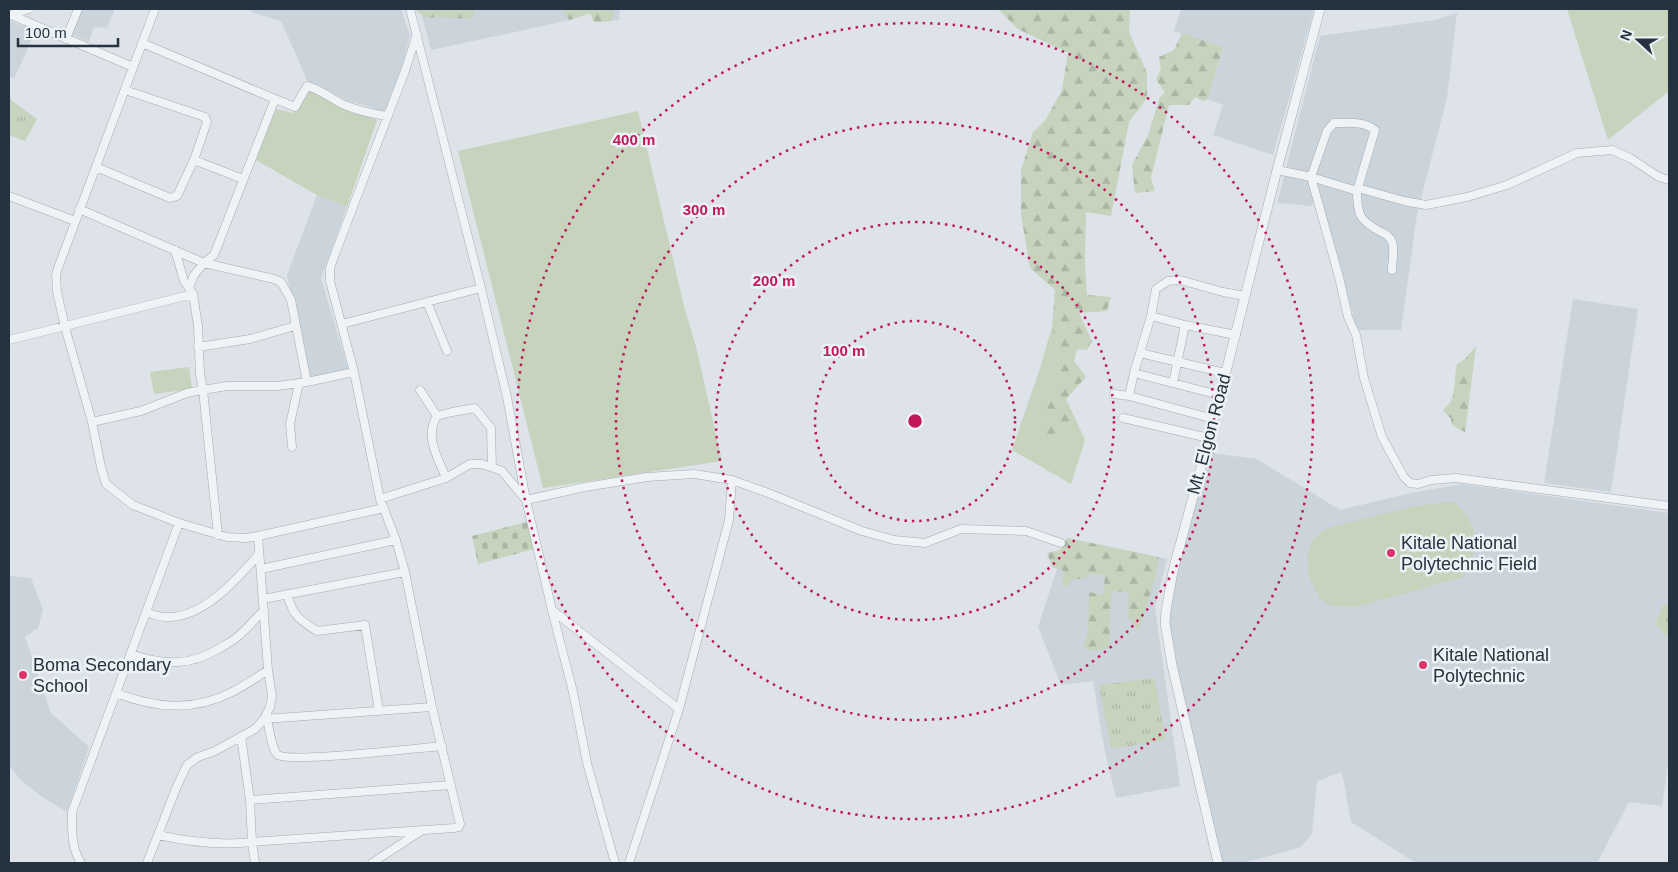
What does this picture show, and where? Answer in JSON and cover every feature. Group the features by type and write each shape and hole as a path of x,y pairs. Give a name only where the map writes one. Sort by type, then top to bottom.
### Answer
{"street":[{"path":"9,14 30,9"},
{"path":"66,39 78,9"},
{"path":"155,9 56,275 57,292 65,327 92,422 106,484 133,505 179,523 218,535 236,538 258,536 384,508"},
{"path":"410,9 482,288 507,397 526,500 574,692 588,763 615,863"},
{"name":"Mt. Elgon Road","path":"1218,863 1172,665 1166,623 1167,601 1320,9"},
{"path":"9,14 133,67"},
{"path":"158,835 209,844 454,828 459,827 461,821 432,707 405,572 396,540 380,499 354,372 330,281 330,268 405,70 416,34"},
{"path":"142,43 296,107 307,86 315,88 342,104 378,115 388,116"},
{"path":"96,167 170,198 177,196 194,160 207,122 206,117 126,90"},
{"path":"218,535 200,374 198,326 191,291 194,275 214,255 274,99"},
{"path":"1392,270 1393,245 1391,239 1386,234 1365,224 1357,205 1357,190 1375,130 1369,125 1334,123 1330,126 1311,177 1339,277 1348,317 1356,335 1371,405 1382,437 1404,477 1410,483 1418,484 1431,480 1456,478 1669,506"},
{"path":"1277,170 1404,201 1426,204 1467,196 1507,185 1577,153 1612,150 1630,158 1659,177 1669,180"},
{"path":"194,160 243,179"},
{"path":"9,196 75,221"},
{"path":"79,209 204,263 274,278 281,282 290,300 303,382 290,424 292,447"},
{"path":"175,250 184,281 191,291"},
{"path":"1129,396 1151,316 1156,289 1168,281 1180,280 1245,296"},
{"path":"342,324 482,288"},
{"path":"9,340 65,327 191,291"},
{"path":"427,302 447,351"},
{"path":"1151,316 1236,335"},
{"path":"1173,383 1185,325"},
{"path":"198,347 250,339 295,326"},
{"path":"1140,353 1225,373"},
{"path":"92,422 141,411 187,393 227,386 277,386 354,372"},
{"path":"1134,374 1220,395"},
{"path":"420,390 437,416"},
{"path":"1114,394 1129,396 1214,419"},
{"path":"446,478 431,437 431,425 437,416 452,412 475,408 491,428 492,467"},
{"path":"1122,418 1209,438"},
{"path":"380,499 446,478 470,464 482,464 502,471 526,500"},
{"path":"526,500 585,487 647,477 694,474 732,480 862,531 894,540 925,543 961,529 1026,531 1061,543"},
{"path":"629,863 679,709 729,520 732,480"},
{"path":"81,863 75,853 72,839 72,812 179,523"},
{"path":"147,863 187,765 198,757 215,751 255,729 266,719 272,696 268,670 258,536"},
{"path":"260,570 396,540"},
{"path":"147,613 165,618 182,616 202,607 220,594 260,554"},
{"path":"263,598 405,572"},
{"path":"287,594 292,611 297,618 317,631 365,625 379,711"},
{"path":"130,654 152,661 174,663 193,661 210,654 236,638 264,610"},
{"path":"552,610 679,709"},
{"path":"116,693 137,701 161,706 179,706 202,702 231,693 268,670"},
{"path":"266,719 432,707"},
{"path":"266,719 274,750 278,755 284,757 324,757 442,746"},
{"path":"241,737 250,800 255,863"},
{"path":"250,800 451,785"},
{"path":"372,863 423,830"}],"shaded area":[{"path":"81,9 115,9 107,28 94,27 89,42 71,34"},
{"path":"249,9 401,9 410,35 401,71 386,112 346,100 308,82 281,21 254,13"},
{"path":"420,9 620,9 619,20 594,22 590,13 570,20 431,50"},
{"path":"1181,9 1314,9 1273,155 1213,135 1223,105 1208,99 1223,47 1174,31"},
{"path":"1457,13 1447,98 1417,214 1401,330 1357,330 1318,189 1312,206 1277,203 1320,36 1435,20"},
{"path":"9,20 35,32 14,79 9,76"},
{"path":"317,195 347,207 321,278 348,369 309,378 287,275"},
{"path":"1573,299 1638,309 1611,492 1544,483"},
{"name":"Kitale National Polytechnic","path":"1211,453 1257,459 1340,510 1411,493 1462,484 1669,513 1669,605 1662,605 1655,624 1669,638 1669,756 1662,806 1629,802 1597,863 1416,863 1351,822 1342,772 1317,781 1312,834 1301,847 1243,863 1223,863 1182,692 1168,616 1180,559"},
{"path":"1067,538 1167,559 1155,607 1180,786 1116,798 1104,747 1093,681 1061,685 1038,627"},
{"name":"Boma Secondary School","path":"9,576 31,578 43,610 38,628 25,637 51,713 89,747 67,812 24,783 9,766"}],"green space":[{"path":"417,9 474,9 472,19 427,18 417,12"},
{"path":"564,9 614,9 612,21 594,22 590,13 570,20 564,14"},
{"path":"998,9 1130,9 1129,32 1147,73 1147,98 1129,122 1111,216 1086,212 1085,268 1087,295 1111,297 1107,311 1079,313 1092,341 1087,350 1077,349 1074,361 1086,377 1066,399 1075,418 1049,454 1041,409 1057,393 1061,367 1052,327 1055,290 1030,268 1021,214 1021,170 1033,132 1045,121 1062,90 1068,53 1018,29"},
{"path":"1567,9 1669,9 1669,91 1608,140"},
{"path":"1182,33 1223,47 1208,99 1203,101 1195,97 1189,105 1169,105 1151,178 1155,191 1135,193 1132,165 1148,135 1160,97 1165,93 1156,79 1161,69 1159,57 1174,50"},
{"path":"310,89 377,120 347,207 317,195 256,160 276,109 293,113"},
{"path":"9,97 37,119 25,141 9,135"},
{"path":"638,111 722,461 543,488 458,151"},
{"path":"1052,327 1061,367 1049,454 1075,418 1085,440 1071,484 1012,450"},
{"path":"1476,346 1465,432 1451,424 1451,419 1443,410 1453,396 1457,364 1465,359"},
{"path":"189,367 192,389 154,394 150,372"},
{"name":"Kitale National Polytechnic Field","path":"1452,501 1463,510 1474,530 1475,544 1473,554 1463,577 1356,607 1332,606 1320,599 1308,574 1307,556 1311,543 1322,531 1411,507"},
{"path":"527,522 534,549 478,564 472,536"},
{"path":"1067,538 1159,557 1156,576 1139,631 1128,617 1129,592 1112,591 1109,648 1093,651 1083,648 1088,631 1089,592 1103,595 1105,575 1089,574 1086,578 1072,580 1068,586 1062,586 1064,571 1052,567 1047,553 1060,550"},
{"path":"1662,605 1669,605 1669,638 1655,624"},
{"path":"1154,678 1166,740 1111,749 1099,685"}],"place":[{"name":"Kitale National Polytechnic Field","path":"1391,553"},
{"name":"Kitale National Polytechnic","path":"1423,665"},
{"name":"Boma Secondary School","path":"23,675"}]}
